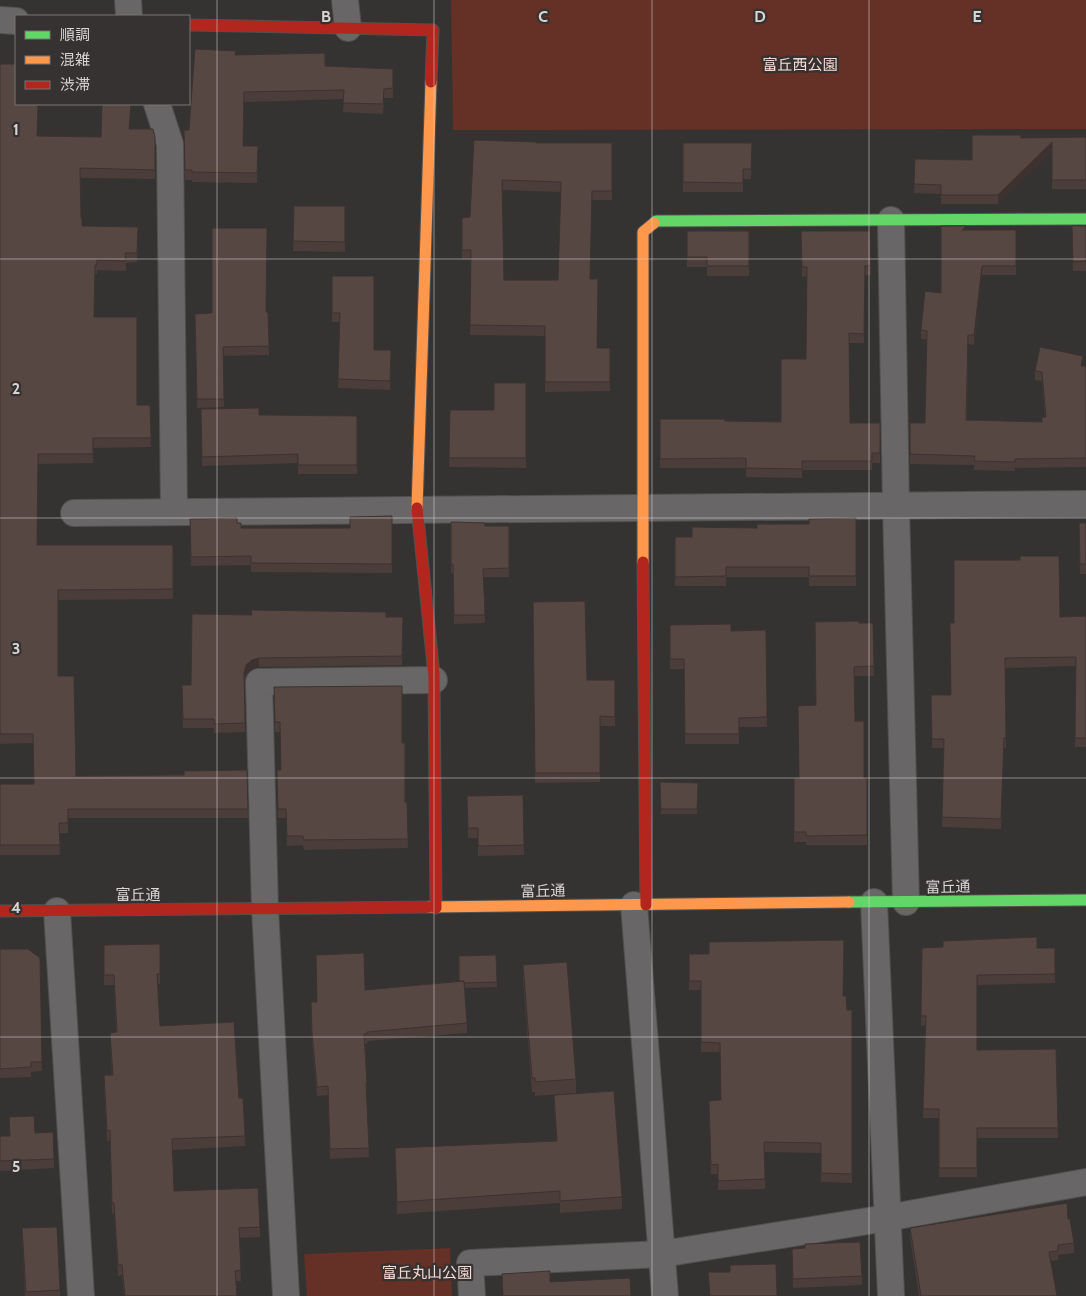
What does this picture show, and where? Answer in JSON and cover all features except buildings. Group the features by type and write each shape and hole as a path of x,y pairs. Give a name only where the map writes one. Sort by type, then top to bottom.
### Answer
{"street":[{"path":"128,0 129,15"},
{"path":"345,0 348,28"},
{"path":"0,20 15,21"},
{"path":"190,24 432,30 417,510 434,680 436,908"},
{"path":"157,105 170,144 174,512"},
{"path":"665,1296 641,905 643,232 656,221 1086,219"},
{"path":"891,220 906,902"},
{"path":"74,513 1086,504"},
{"path":"286,1296 265,910 259,682 434,680"},
{"name":"富丘通","path":"0,911 265,910 1086,900"},
{"path":"874,902 891,1296"},
{"path":"57,911 81,1296"},
{"path":"472,1296 470,1263 662,1254 887,1218 1086,1182"}],"green space":[{"name":"富丘西公園","path":"451,0 1086,0 1086,129 453,130"},
{"name":"富丘丸山公園","path":"450,1248 452,1296 307,1296 304,1254"}],"traffic: fast":[{"path":"654,223 656,221 1086,219"},
{"path":"849,902 1086,900"}],"traffic: slow":[{"path":"417,508 431,82"},
{"path":"643,562 643,232 654,223"},
{"path":"429,907 849,902"}],"traffic: jam":[{"path":"190,25 433,30 431,82"},
{"path":"417,508 434,675 436,908"},
{"path":"643,562 646,905"},
{"path":"0,911 429,907"}]}
